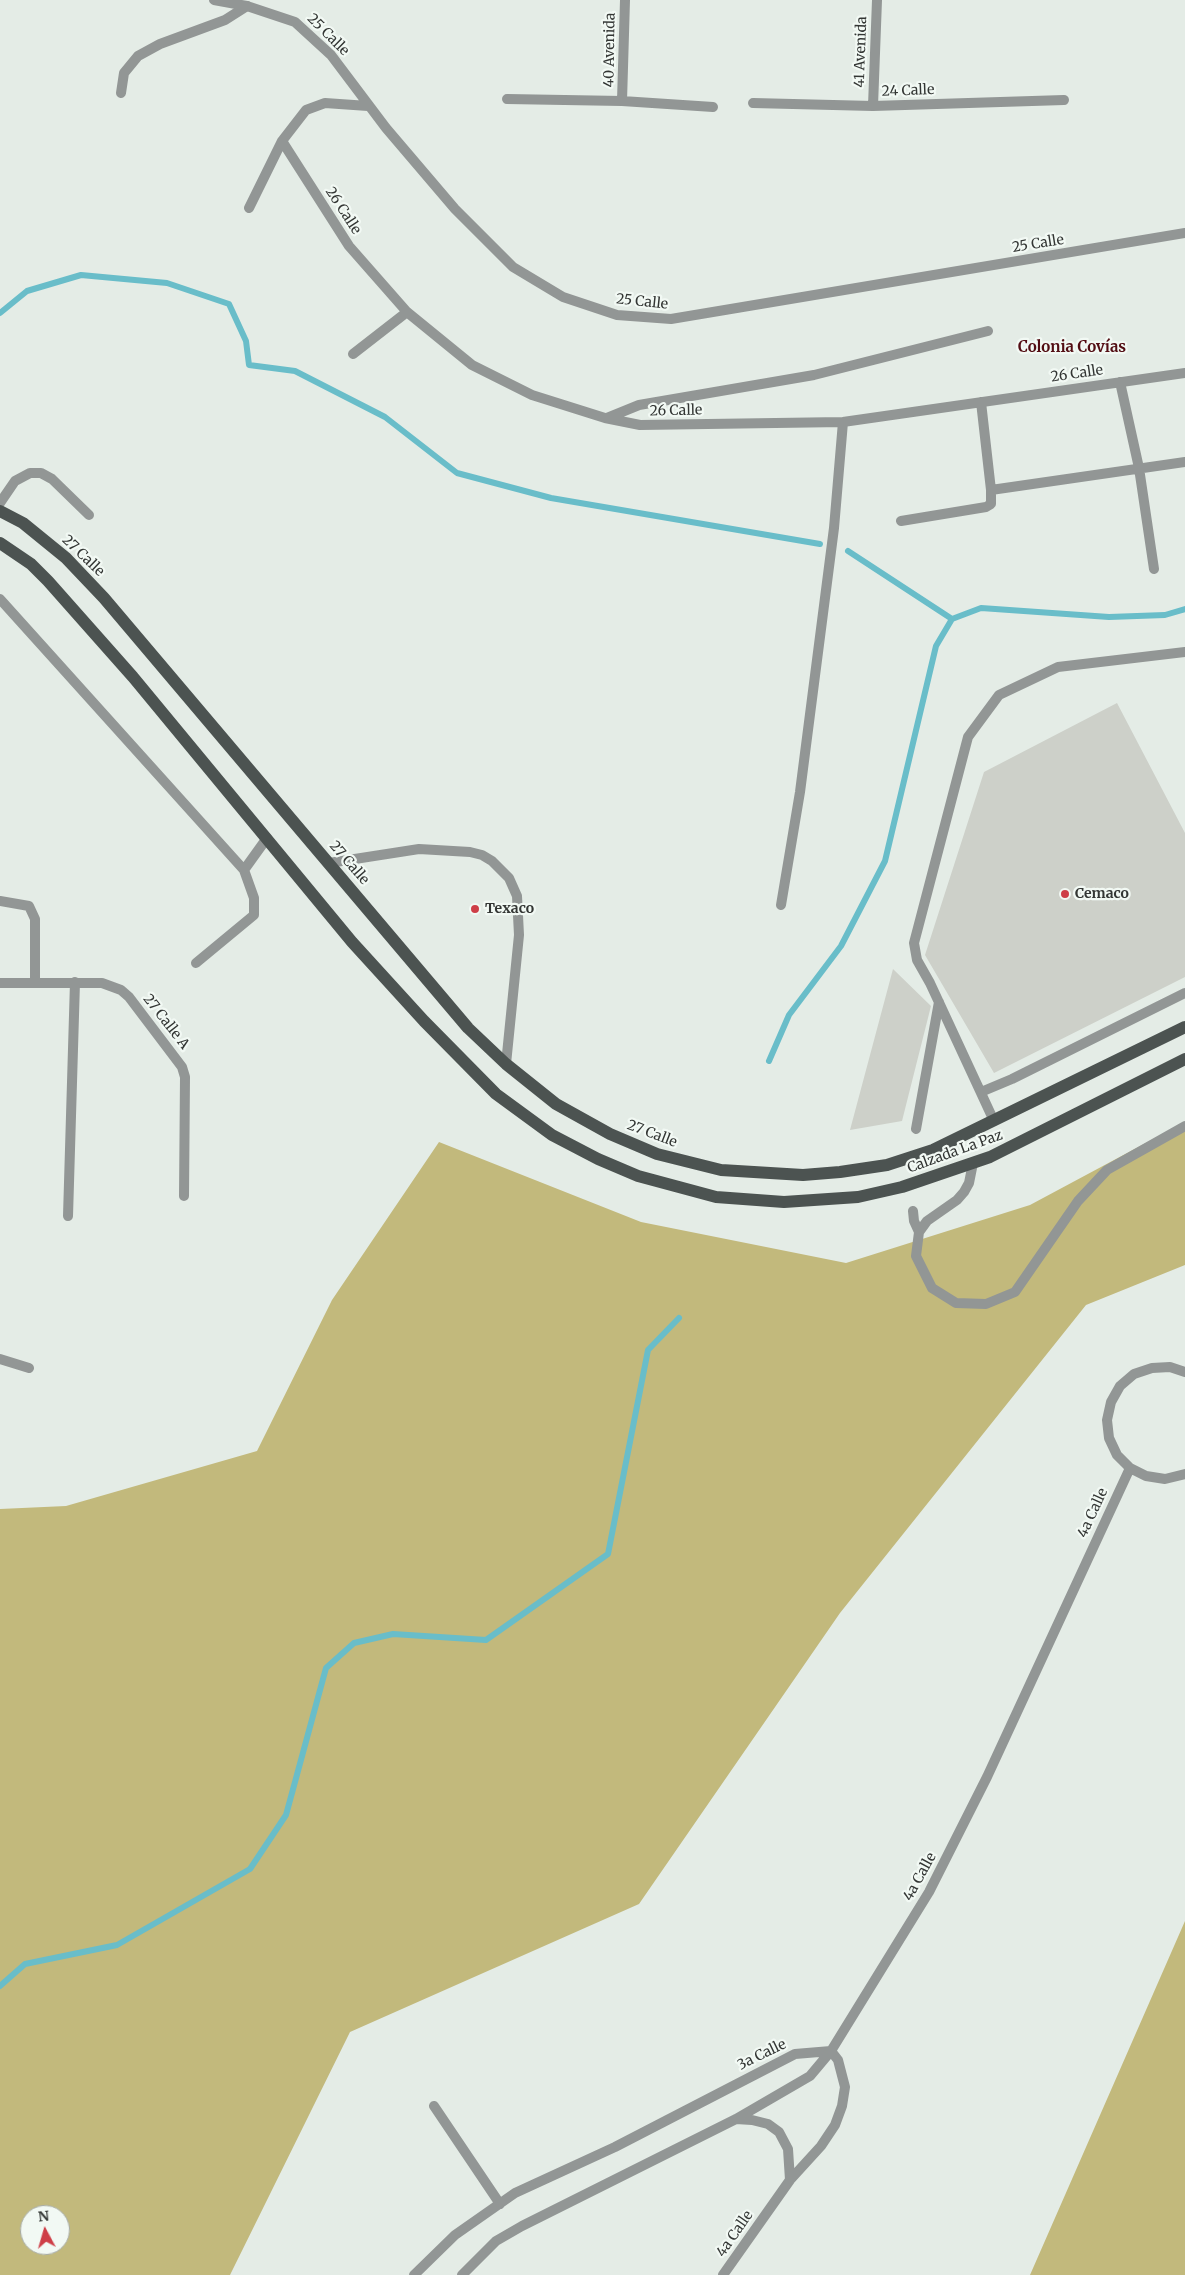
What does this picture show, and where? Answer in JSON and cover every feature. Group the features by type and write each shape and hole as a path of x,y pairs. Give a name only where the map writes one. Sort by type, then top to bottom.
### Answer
{"main road":[{"name":"27 Calle","path":"0,511 23,523 66,558 104,598 468,1028 506,1064 556,1104 610,1134 657,1154 721,1170"},
{"path":"0,542 31,564 48,581 133,677 267,838"},
{"name":"Calzada La Paz","path":"267,838 352,942 496,1094 552,1135 598,1160 638,1176 716,1197 784,1202 858,1197 902,1187 990,1157 1185,1059"},
{"name":"Calzada La Paz","path":"721,1170 803,1175 887,1165 933,1150 1185,1028"}],"street":[{"name":"25 Calle","path":"214,0 247,6 295,22 331,55 368,106 454,209 513,267 563,297 617,316 671,319 1185,233"},
{"name":"40 Avenida","path":"622,102 625,0"},
{"name":"41 Avenida","path":"873,106 877,0"},
{"path":"121,93 124,73 138,56 160,44 226,20 247,6"},
{"path":"507,99 713,107"},
{"name":"24 Calle","path":"754,103 873,106 1064,100"},
{"path":"249,208 282,141 306,110 316,105 332,103 368,106"},
{"name":"26 Calle","path":"282,141 349,246 407,312 472,365 532,395 605,418 640,425 843,422 1185,372"},
{"path":"353,354 407,312"},
{"path":"605,418 639,405 814,375 988,331"},
{"path":"1120,382 1139,468 1154,569"},
{"path":"901,521 986,507 991,504 992,490 981,402"},
{"path":"781,905 802,782 834,528 843,422"},
{"path":"992,490 1185,462"},
{"path":"0,502 15,481 30,473 41,473 52,479 89,515"},
{"path":"0,598 244,870 254,898 254,914 196,963"},
{"path":"994,1121 939,1002 917,960 914,943 968,738 999,695 1058,667 1185,652"},
{"path":"244,870 267,838"},
{"path":"329,863 419,849 470,852 482,855 492,861 509,878 517,896 519,935 506,1064"},
{"path":"0,901 30,906 35,919 35,983"},
{"path":"68,1216 75,982"},
{"name":"27 Calle A","path":"0,983 102,983 121,990 141,1012 182,1067 185,1077 184,1196"},
{"path":"981,1092 1012,1079 1185,993"},
{"path":"916,1129 939,1002"},
{"path":"974,1163 969,1183 964,1192 957,1200 927,1221 919,1232 916,1256 932,1288 956,1303 986,1304 1015,1292 1078,1201 1107,1170 1185,1126"},
{"path":"912,1211 919,1232"},
{"path":"0,1359 29,1368"},
{"path":"1185,1372 1170,1367 1152,1368 1134,1374 1120,1386 1111,1402 1107,1420 1109,1438 1116,1455 1130,1468 1146,1476 1165,1479 1185,1474"},
{"name":"4a Calle","path":"723,2275 790,2180 821,2146 835,2125 842,2106 845,2087 838,2060 831,2051 933,1884 988,1777 1130,1468"},
{"path":"462,2275 496,2241 522,2226 736,2119 810,2076 831,2051"},
{"name":"3a Calle","path":"414,2275 455,2235 515,2193 615,2147 795,2054 831,2051"},
{"path":"434,2106 500,2204"},
{"path":"736,2119 768,2124 778,2132 788,2149 790,2180"}],"shaded area":[{"path":"1185,1122 1185,1265 1086,1305 840,1613 639,1904 350,2032 230,2275 0,2275 0,1509 66,1506 257,1451 332,1300 439,1142 641,1222 846,1263 1030,1205"},
{"path":"1185,1921 1185,2275 1030,2275"}],"building":[{"name":"Cemaco","path":"1117,703 1185,833 1185,977 994,1073 925,955 984,772"},
{"path":"893,969 931,1006 902,1121 850,1130"}],"waterway":[{"path":"0,313 27,291 81,275 167,283 229,304 246,341 249,365 295,371 385,417 457,473 551,498 820,544"},
{"path":"848,551 952,619"},
{"path":"769,1061 789,1015 841,946 885,861 936,646 952,619 981,608 1109,617 1165,615 1185,609"},
{"path":"0,1986 25,1964 117,1945 250,1869 286,1815 326,1668 354,1643 393,1634 486,1640 608,1554 648,1350 679,1318"}],"place":[{"name":"Cemaco","path":"1065,894"},
{"name":"Texaco","path":"475,909"}],"district":[{"name":"Colonia Covías","path":"1072,348"}]}
